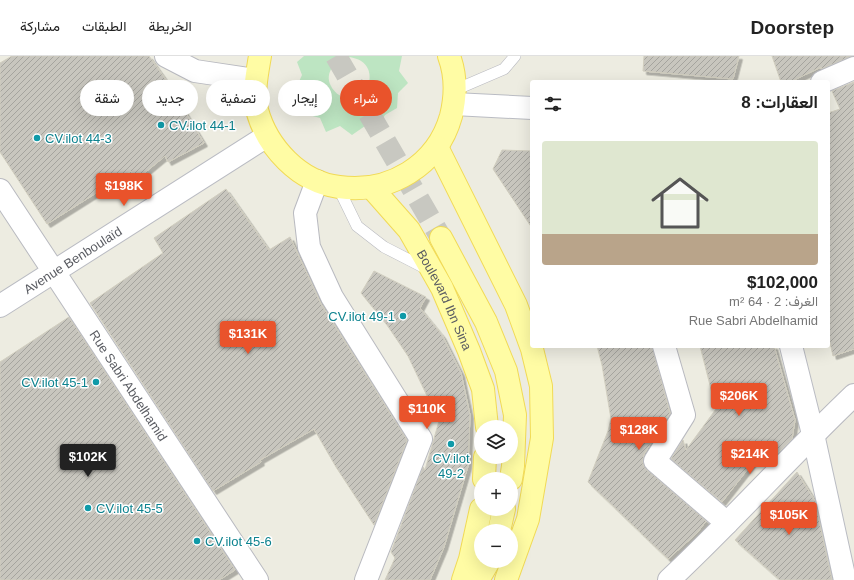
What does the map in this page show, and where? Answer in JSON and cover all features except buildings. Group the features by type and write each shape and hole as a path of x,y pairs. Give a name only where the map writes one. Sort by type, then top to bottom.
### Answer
{"main road":[{"path":"255,80 260,56"},
{"path":"260,116 267,136 280,154 297,170 316,181 338,187 371,187 396,180 419,166 437,146 448,126 455,97 453,67 449,56"},
{"path":"437,146 516,305 530,344"},
{"name":"Boulevard Ibn Sina","path":"371,187 409,230 442,288 483,388 486,420"},
{"path":"441,238 486,322 506,371 515,415 512,472"},
{"path":"506,580 528,519 542,438 541,386 532,348"},
{"path":"463,580 470,559 479,516"},
{"path":"478,580 486,568"},
{"path":"488,580 490,568"}],"street":[{"path":"166,56 195,70 255,80"},
{"path":"827,80 854,68"},
{"path":"455,97 530,108"},
{"name":"Avenue Benboulaïd","path":"0,306 267,136"},
{"path":"316,181 304,212 309,247 332,297 421,439 366,580"},
{"name":"Rue Sabri Abdelhamid","path":"0,190 257,580"},
{"path":"665,348 684,415 655,461 727,523"},
{"path":"792,348 813,434 844,580"},
{"path":"669,580 727,523 813,434 854,395"}],"lane":[{"path":"455,97 504,69 515,56"},
{"path":"338,187 357,226 384,247 432,271"}],"green space":[{"path":"304,56 402,56 399,71 408,83 398,93 397,108 392,111 392,80 369,80 369,73 366,66 359,60 348,57 339,61 332,68 329,80 300,80 302,75 297,62"},
{"path":"332,88 340,95 340,116 384,116 378,127 365,126 352,135 340,126 326,132 320,118 312,116 332,116"}],"tunnel":[{"path":"336,56 441,238"}],"place":[{"name":"CV.ilot 44-1","path":"161,125"},
{"name":"CV.ilot 44-3","path":"37,138"},
{"name":"CV.ilot 49-1","path":"403,316"},
{"name":"CV.ilot 45-1","path":"96,382"},
{"name":"CV.ilot 49-2","path":"451,444"},
{"name":"CV.ilot 45-5","path":"88,508"},
{"name":"CV.ilot 45-6","path":"197,541"}]}
